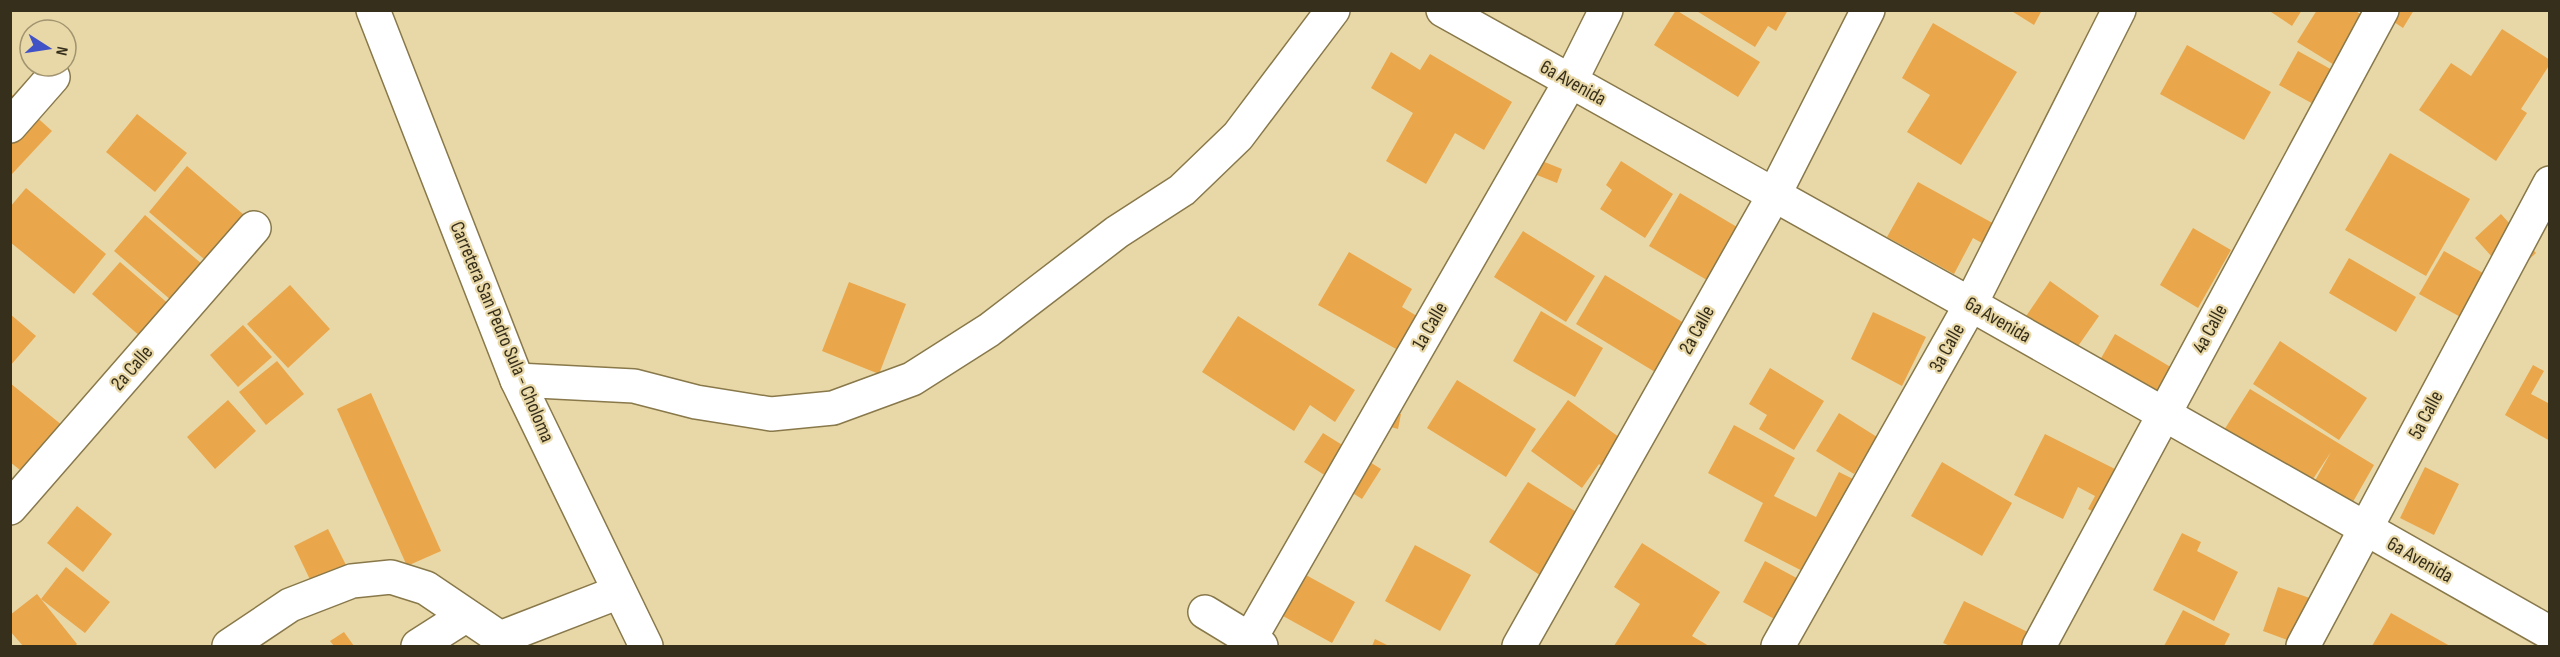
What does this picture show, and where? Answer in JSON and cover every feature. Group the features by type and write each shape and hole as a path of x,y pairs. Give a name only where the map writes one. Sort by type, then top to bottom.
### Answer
{"street":[{"name":"Carretera San Pedro Sula - Choloma","path":"373,10 517,380 646,646"},
{"path":"517,380 634,386 696,402 771,414 833,408 912,379 989,330 1117,232 1182,190 1238,136 1333,10"},
{"name":"6a Avenida","path":"1443,10 1970,304 2550,633"},
{"name":"1a Calle","path":"1256,643 1570,82 1606,10"},
{"name":"2a Calle","path":"1520,646 1774,195 1868,10"},
{"name":"3a Calle","path":"1778,646 1970,304 2119,10"},
{"name":"4a Calle","path":"2039,646 2382,10"},
{"path":"10,126 52,78"},
{"name":"5a Calle","path":"2303,646 2550,183"},
{"name":"2a Calle","path":"17,486 254,228"},
{"path":"229,646 290,605 352,581 392,577 426,588 498,642 620,592"},
{"path":"1205,612 1256,643"},
{"path":"418,646 465,616"}],"building":[{"path":"1676,10 1760,62 1738,97 1654,45"},
{"path":"1695,10 1788,10 1776,31 1768,26 1755,47"},
{"path":"2010,10 2042,10 2034,25"},
{"path":"2268,10 2302,10 2292,26"},
{"path":"2317,10 2354,10 2387,31 2357,79 2297,42"},
{"path":"2376,10 2414,10 2403,28"},
{"path":"1933,23 2017,72 1961,165 1907,132 1930,95 1902,78"},
{"path":"2502,29 2550,60 2550,64 2521,109 2527,113 2496,161 2419,110 2451,63 2471,76"},
{"path":"2187,45 2271,92 2244,140 2160,94"},
{"path":"2298,51 2354,82 2335,116 2279,85"},
{"path":"1391,52 1420,70 1430,54 1512,102 1484,150 1455,133 1426,184 1386,161 1413,113 1371,88"},
{"path":"10,93 52,131 12,174 10,173"},
{"path":"137,114 187,153 155,192 106,152"},
{"path":"2390,153 2470,199 2426,276 2345,230"},
{"path":"1542,161 1562,169 1557,183 1537,175"},
{"path":"1621,161 1673,194 1645,238 1600,209 1612,190 1606,185"},
{"path":"187,166 264,232 225,277 149,212"},
{"path":"1918,182 1998,226 1987,246 1973,238 1954,274 1887,237"},
{"path":"26,188 106,254 74,294 10,242 10,207"},
{"path":"1680,193 1747,233 1717,286 1649,246"},
{"path":"2501,214 2536,253 2510,277 2475,238"},
{"path":"145,215 217,277 186,313 114,251"},
{"path":"2193,228 2231,250 2198,308 2160,285"},
{"path":"1523,231 1595,276 1566,322 1494,277"},
{"path":"2444,251 2506,286 2482,329 2419,294"},
{"path":"1349,252 1412,289 1402,307 1425,321 1405,354 1318,305"},
{"path":"2349,258 2416,297 2396,332 2329,293"},
{"path":"120,262 178,312 150,345 92,294"},
{"path":"1605,275 1684,323 1655,372 1576,324"},
{"path":"2050,281 2099,316 2067,362 2018,328"},
{"path":"849,282 906,304 879,374 822,351"},
{"path":"290,285 330,329 288,368 247,324"},
{"path":"1541,311 1603,348 1575,397 1513,361"},
{"path":"1873,312 1926,337 1902,386 1851,359"},
{"path":"10,314 36,336 10,366"},
{"path":"1238,316 1355,390 1335,422 1310,405 1294,431 1202,372"},
{"path":"243,325 272,357 238,387 210,355"},
{"path":"2115,334 2179,372 2164,398 2100,360"},
{"path":"2280,341 2367,398 2339,440 2253,384"},
{"path":"277,361 304,394 266,425 239,392"},
{"path":"2533,365 2544,371 2531,394 2550,404 2550,441 2505,415"},
{"path":"1770,368 1824,401 1794,450 1759,429 1767,415 1749,404"},
{"path":"1457,380 1536,429 1506,477 1427,428"},
{"path":"10,383 78,438 40,486 10,462"},
{"path":"2250,389 2374,465 2350,507 2312,486 2331,452 2305,491 2219,438"},
{"path":"371,393 441,551 407,566 337,409"},
{"path":"228,400 256,431 215,469 187,437"},
{"path":"1568,400 1634,448 1614,475 1599,464 1582,488 1531,451"},
{"path":"1386,411 1401,414 1398,429 1383,425"},
{"path":"1839,413 1877,437 1854,474 1816,451"},
{"path":"1734,425 1795,458 1774,496 1816,517 1839,472 1865,485 1818,579 1744,541 1763,503 1708,473"},
{"path":"1323,433 1381,469 1362,499 1304,462"},
{"path":"2045,434 2129,476 2108,519 2088,509 2095,496 2078,487 2063,519 2014,495"},
{"path":"1942,462 2012,503 1982,556 1911,516"},
{"path":"2425,467 2459,484 2434,535 2400,518"},
{"path":"1528,482 1578,513 1552,583 1489,542"},
{"path":"77,506 112,534 83,572 47,543"},
{"path":"328,529 349,571 314,588 294,546"},
{"path":"2182,533 2201,542 2197,551 2238,572 2214,621 2153,590"},
{"path":"1642,543 1720,592 1692,636 1709,646 1614,646 1640,604 1614,587"},
{"path":"1415,545 1471,575 1440,631 1385,601"},
{"path":"1765,561 1804,582 1782,623 1743,602"},
{"path":"66,567 110,602 85,633 41,599"},
{"path":"1306,575 1355,602 1332,643 1283,616"},
{"path":"2278,587 2321,602 2304,646 2263,631"},
{"path":"37,594 77,644 75,646 23,646 10,631 10,615"},
{"path":"1964,601 2036,636 2031,646 1950,646 1943,643"},
{"path":"2183,610 2230,634 2224,646 2164,646"},
{"path":"2391,613 2450,646 2372,646"},
{"path":"344,632 354,646 334,646 330,641"},
{"path":"1375,639 1389,646 1372,646"}]}
